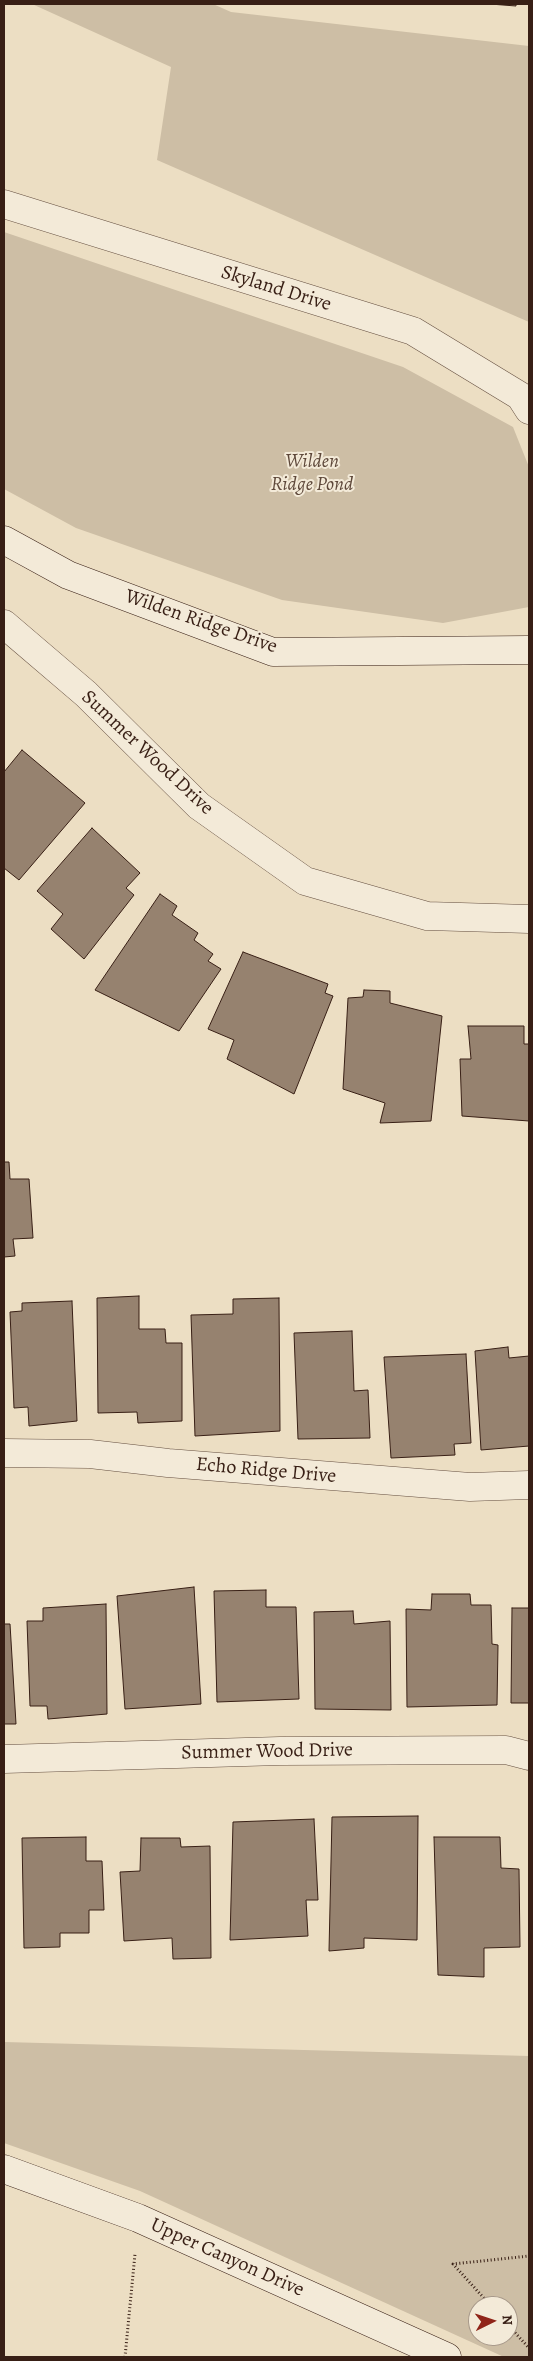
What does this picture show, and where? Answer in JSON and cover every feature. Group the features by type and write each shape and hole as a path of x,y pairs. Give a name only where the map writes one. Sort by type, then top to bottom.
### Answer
{"street":[{"name":"Skyland Drive","path":"4,204 413,331 520,396 529,410"},
{"name":"Wilden Ridge Drive","path":"4,540 68,574 273,652 529,650"},
{"name":"Summer Wood Drive","path":"4,624 86,694 199,806 305,881 427,916 529,919"},
{"name":"Echo Ridge Drive","path":"4,1453 90,1454 168,1463 470,1488 529,1485"},
{"name":"Summer Wood Drive","path":"4,1759 280,1750 506,1750 529,1756"},
{"name":"Upper Canyon Drive","path":"4,2169 138,2218 447,2357"}],"path":[{"path":"125,2357 138,2218"},
{"path":"482,2296 453,2264 529,2256"},
{"path":"518,2335 529,2348"}],"green space":[{"path":"32,4 213,4 231,12 529,46 529,322 157,160 171,67"},
{"name":"Wilden Ridge Pond","path":"4,232 403,367 513,427 529,467 529,607 443,623 282,600 76,528 4,489"},
{"path":"4,2042 529,2056 529,2357 504,2357 480,2346 518,2346 518,2296 468,2296 468,2341 140,2191 4,2143"}],"building":[{"path":"490,4 516,4 516,6"},
{"path":"22,750 85,803 19,880 4,868 4,772"},
{"path":"92,828 140,873 126,888 134,895 84,959 51,929 63,914 37,891"},
{"path":"160,894 177,906 172,915 198,933 194,940 213,954 208,961 221,969 179,1031 95,990"},
{"path":"243,952 328,984 325,993 333,996 294,1094 227,1059 234,1040 208,1029"},
{"path":"364,990 390,991 390,1003 442,1016 431,1121 380,1123 385,1103 343,1089 348,998 363,997"},
{"path":"468,1026 524,1026 524,1044 529,1044 529,1121 462,1116 460,1059 471,1059"},
{"path":"4,1162 9,1162 10,1179 29,1179 33,1238 13,1239 15,1256 4,1257"},
{"path":"139,1296 139,1329 165,1329 166,1343 182,1343 182,1421 138,1423 137,1412 98,1413 97,1298"},
{"path":"279,1298 280,1431 195,1436 191,1315 233,1314 233,1299"},
{"path":"72,1301 77,1421 29,1426 28,1407 14,1408 10,1312 22,1311 22,1303"},
{"path":"352,1331 354,1391 368,1390 370,1438 298,1439 294,1333"},
{"path":"508,1347 509,1358 529,1356 529,1446 481,1450 475,1351"},
{"path":"466,1354 471,1443 454,1444 455,1455 391,1458 384,1357"},
{"path":"194,1587 201,1704 125,1709 117,1596"},
{"path":"266,1590 266,1607 296,1607 299,1699 217,1702 214,1591"},
{"path":"432,1594 470,1594 471,1605 491,1605 492,1644 498,1645 497,1705 407,1707 406,1609 431,1610"},
{"path":"106,1604 107,1714 48,1719 47,1706 30,1706 27,1621 43,1621 43,1608"},
{"path":"512,1608 529,1608 529,1703 511,1703"},
{"path":"353,1611 354,1624 390,1621 391,1710 315,1709 314,1612"},
{"path":"4,1624 10,1624 16,1724 4,1724"},
{"path":"418,1816 417,1940 364,1938 364,1948 329,1951 332,1817"},
{"path":"314,1819 318,1900 306,1900 308,1936 230,1940 233,1822"},
{"path":"86,1837 86,1861 102,1861 104,1910 89,1910 89,1933 60,1933 60,1947 24,1948 22,1838"},
{"path":"434,1837 500,1837 501,1868 519,1869 520,1947 484,1948 484,1977 438,1975"},
{"path":"141,1838 180,1838 181,1847 210,1846 211,1958 173,1959 172,1938 124,1941 120,1872 140,1871"}]}
